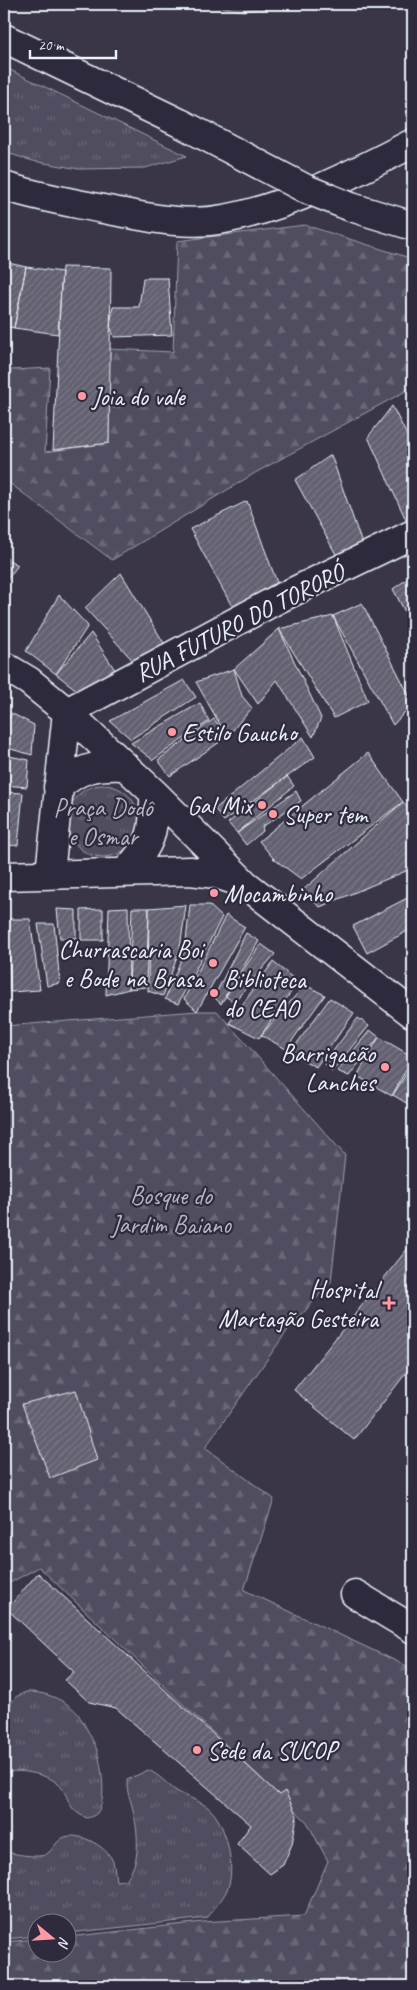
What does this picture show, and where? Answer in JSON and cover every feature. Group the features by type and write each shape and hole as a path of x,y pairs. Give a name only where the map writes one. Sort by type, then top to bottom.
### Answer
{"street":[{"path":"4,38 182,124 306,189 351,207 413,226"},
{"path":"4,186 37,197 140,216 180,221 222,220 278,204 378,161 413,143"},
{"name":"RUA FUTURO DO TORORÓ","path":"67,712 278,599 413,534"},
{"path":"4,666 29,682 67,712 154,793 245,884 413,1014"},
{"path":"50,873 67,712"},
{"path":"58,787 72,776 86,769 102,766 123,766"},
{"path":"125,872 141,856 151,837 154,793"},
{"path":"4,876 50,873 190,871 216,874 245,884"},
{"path":"355,1594 413,1629"}],"green space":[{"path":"204,4 319,4 242,11"},
{"path":"4,67 187,156 145,168 79,169 33,161 4,152"},
{"path":"305,225 413,259 413,387 255,473 112,560 4,479 4,414 11,370 50,368 45,452 109,443 109,349 173,352 177,241"},
{"name":"Praça Dodô e Osmar","path":"103,785 117,788 129,795 136,807 139,821 136,835 129,847 117,854 103,857 89,854 77,847 70,835 67,821 70,807 77,795 89,788"},
{"name":"Bosque do Jardim Baiano","path":"217,1011 345,1155 331,1282 287,1331 205,1448 274,1499 244,1590 413,1669 413,1986 4,1986 4,1942 28,1940 28,1962 78,1962 78,1936 203,1922 304,1916 328,1861 307,1822 39,1567 4,1586 4,1026"},
{"path":"26,1692 54,1697 73,1709 85,1725 97,1751 103,1790 100,1807 94,1816 87,1818 75,1810 61,1787 53,1780 22,1771 8,1772 4,1775 4,1734 7,1714 15,1698"},
{"path":"148,1770 178,1792 206,1806 213,1812 219,1822 228,1845 231,1870 230,1881 225,1894 207,1918 78,1932 78,1912 28,1912 28,1937 4,1939 4,1851 41,1856 48,1853 62,1838 78,1837 93,1842 106,1851 113,1862 116,1881 125,1880 134,1865 137,1846 136,1827 127,1780"}],"building":[{"path":"4,262 26,267 14,328 4,326"},
{"path":"26,267 62,272 58,334 14,328"},
{"name":"Joia do vale","path":"62,267 111,268 109,443 53,450"},
{"path":"143,278 168,278 172,335 114,337 110,326 113,307 139,307"},
{"path":"392,406 413,447 412,533 368,437"},
{"path":"331,455 366,555 343,567 295,480"},
{"path":"247,501 279,588 235,612 190,529"},
{"path":"4,557 18,565 4,584"},
{"path":"121,573 167,648 136,664 85,608"},
{"path":"413,575 413,627 393,589"},
{"path":"59,595 88,626 56,674 26,651"},
{"path":"362,603 413,703 393,725 333,616"},
{"path":"333,616 368,701 334,718 279,629"},
{"path":"279,629 321,718 313,737 277,680 258,704 234,669"},
{"path":"91,633 119,676 82,694 56,674"},
{"path":"234,669 242,696 252,708 227,737 196,682"},
{"path":"184,680 196,697 131,739 110,721"},
{"name":"Estilo Gaucho","path":"200,703 209,721 153,760 131,743"},
{"path":"11,713 34,725 32,755 4,747 4,732"},
{"path":"214,719 227,737 170,776 158,760"},
{"path":"303,737 315,757 224,821 215,809"},
{"path":"368,753 403,802 301,879 274,859 259,841"},
{"path":"4,755 29,760 27,787 4,785"},
{"name":"Gal Mix","path":"287,776 294,786 237,833 228,823"},
{"name":"Super tem","path":"296,791 301,801 262,827 263,831 246,845 237,833"},
{"path":"4,792 23,793 18,845 4,846"},
{"path":"403,802 413,815 413,868 320,907 302,891"},
{"path":"413,895 413,928 367,953 353,926"},
{"path":"186,905 180,949 163,996 148,991 149,908"},
{"path":"190,905 209,905 222,917 178,1004 165,999 185,950"},
{"path":"128,907 129,989 106,995 109,908"},
{"path":"132,908 149,908 146,987 129,989"},
{"path":"57,909 76,910 76,938 60,938"},
{"path":"103,909 103,940 81,940 81,910"},
{"name":"Churrascaria Boi e Bode na Brasa","path":"226,915 245,927 197,1011 184,999"},
{"path":"8,919 30,919 40,990 10,992"},
{"path":"38,924 54,924 60,983 47,986"},
{"path":"246,933 259,941 221,1004 214,997"},
{"path":"261,944 275,954 234,1002 225,996"},
{"path":"273,962 298,982 259,1038 229,1023"},
{"path":"305,985 325,995 286,1049 261,1035"},
{"path":"330,998 354,1013 316,1067 290,1053"},
{"path":"358,1018 369,1026 332,1071 324,1063"},
{"path":"370,1030 379,1037 349,1076 337,1071"},
{"name":"Barrigacão Lanches","path":"379,1037 413,1057 392,1096 357,1076"},
{"path":"413,1063 413,1107 393,1095"},
{"name":"Hospital Martagão Gesteira","path":"413,1242 413,1364 354,1440 294,1390"},
{"path":"76,1390 97,1460 50,1478 22,1404"},
{"name":"Sede da SUCOP","path":"38,1573 279,1795 285,1791 297,1816 292,1844 283,1865 270,1874 237,1844 251,1825 116,1708 89,1702 65,1680 74,1672 7,1609"}],"place":[{"name":"Joia do vale","path":"82,396"},
{"name":"Estilo Gaucho","path":"172,732"},
{"name":"Gal Mix","path":"262,805"},
{"name":"Super tem","path":"273,814"},
{"name":"Mocambinho","path":"214,893"},
{"name":"Churrascaria Boi e Bode na Brasa","path":"213,963"},
{"name":"Biblioteca do CEAO","path":"214,993"},
{"name":"Barrigacão Lanches","path":"385,1067"},
{"name":"Hospital Martagão Gesteira","path":"389,1303"},
{"name":"Sede da SUCOP","path":"197,1750"}]}
